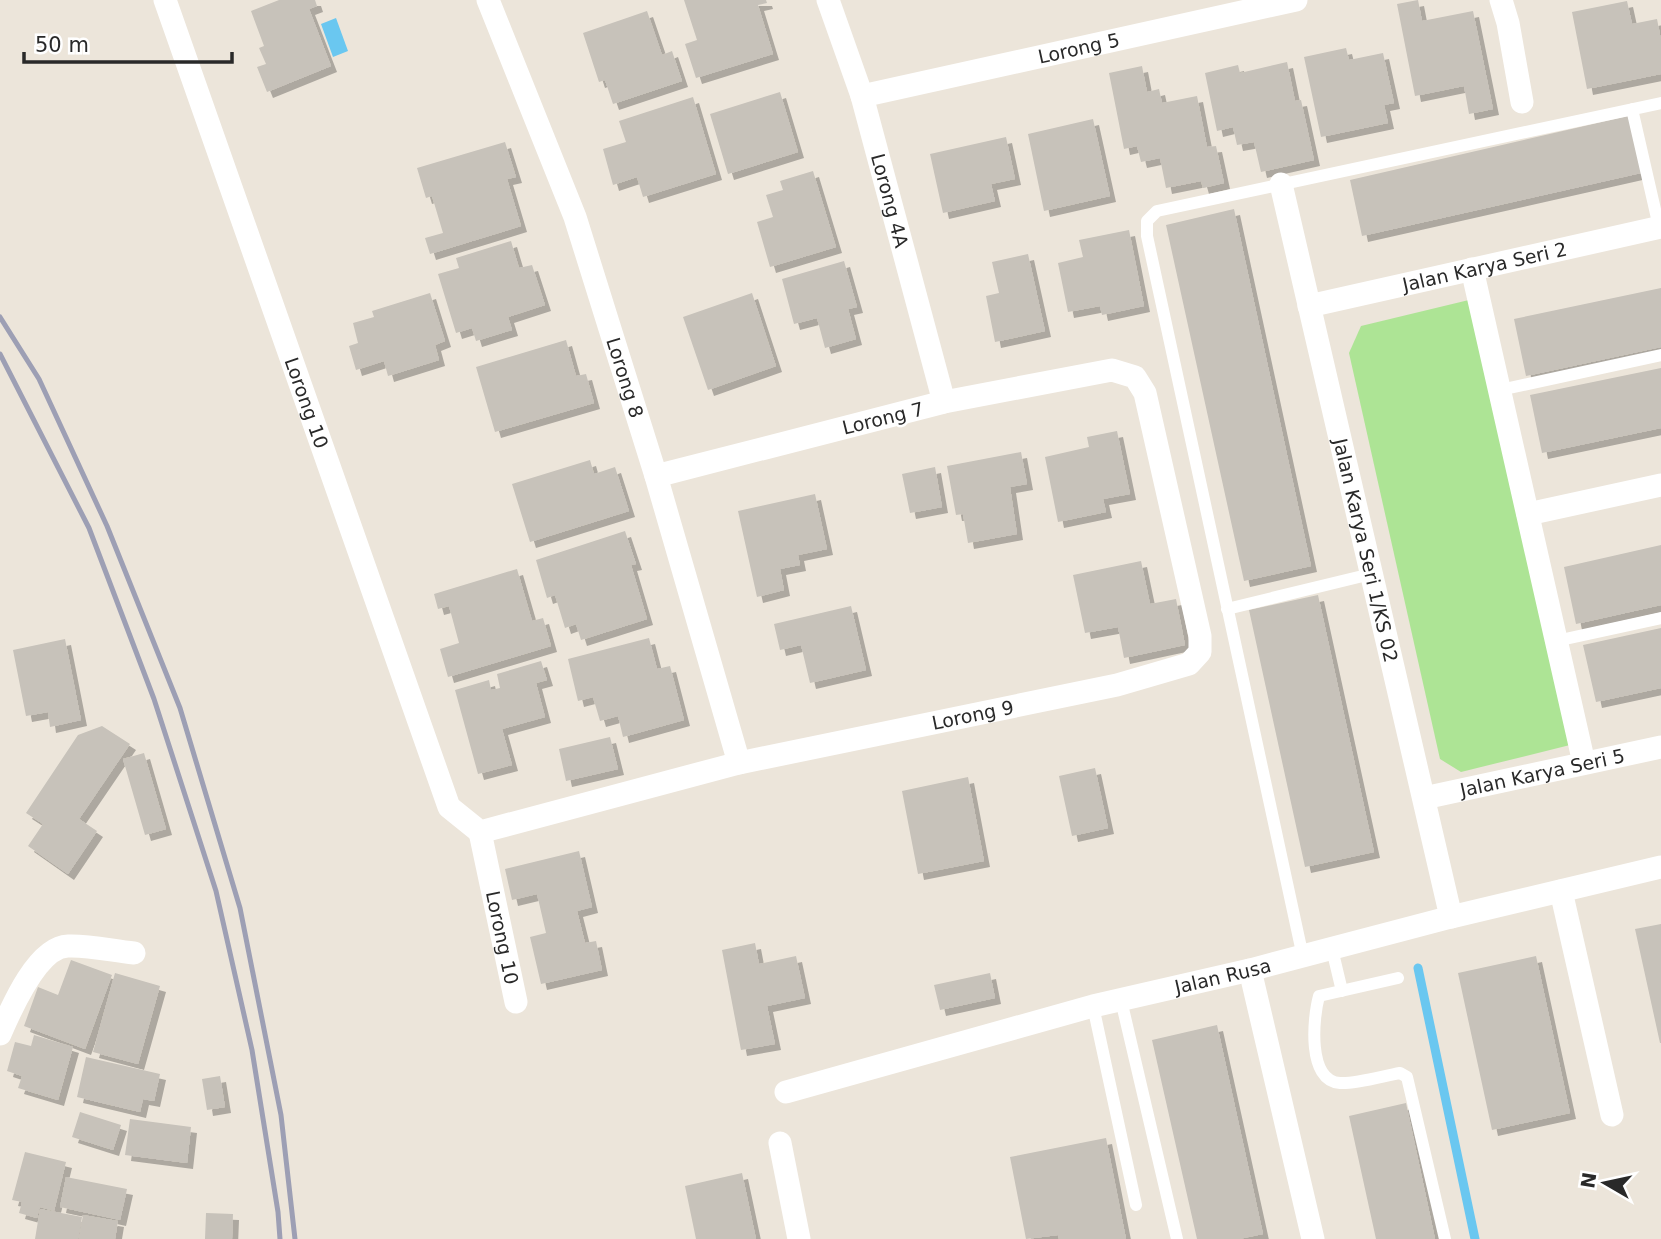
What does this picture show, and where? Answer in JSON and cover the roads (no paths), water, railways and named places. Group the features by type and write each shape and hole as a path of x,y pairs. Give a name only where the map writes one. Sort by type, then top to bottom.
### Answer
{"street":[{"name":"Lorong 10","path":"165,0 449,807 480,832 516,1002"},
{"name":"Lorong 8","path":"488,0 575,217 656,476 739,763"},
{"name":"Lorong 4A","path":"828,0 862,96 944,402"},
{"name":"Lorong 5","path":"862,96 1296,0"},
{"path":"1501,0 1508,23 1522,102"},
{"name":"Jalan Karya Seri 1/KS 02","path":"1281,184 1451,917"},
{"name":"Jalan Karya Seri 2","path":"1309,306 1660,227"},
{"path":"1472,269 1584,763"},
{"name":"Lorong 7","path":"656,476 944,402 1112,370"},
{"name":"Lorong 9","path":"480,832 739,763 1117,685 1189,664 1200,652 1200,636 1144,393 1135,377 1112,370"},
{"path":"1528,514 1661,485"},
{"name":"Jalan Karya Seri 5","path":"1424,798 1661,747"},
{"name":"Jalan Rusa","path":"786,1092 1093,1006 1250,970 1451,917 1661,867"},
{"path":"1560,891 1612,1115"},
{"path":"0,1034 15,999 47,953 66,945 134,953"},
{"path":"1250,970 1313,1239"},
{"path":"780,1143 799,1239"}],"lane":[{"path":"1303,957 1147,236 1147,221 1157,211 1661,103"},
{"path":"1632,109 1660,227"},
{"path":"1500,390 1661,355"},
{"path":"1227,609 1371,574"},
{"path":"1556,641 1661,618"},
{"path":"1332,949 1342,990"},
{"path":"1398,978 1319,996 1313,1016 1318,1067 1327,1079 1339,1083 1400,1073 1407,1077 1445,1239"},
{"path":"1121,1000 1177,1239"},
{"path":"1093,1006 1136,1205"}],"water":[{"path":"336,18 348,51 333,57 321,24"}],"waterway":[{"path":"1418,968 1475,1239"}],"railway":[{"path":"0,317 39,379 107,526 180,708 240,908 281,1115 295,1239"},
{"path":"0,354 89,528 154,699 216,891 252,1050 280,1239"}]}
